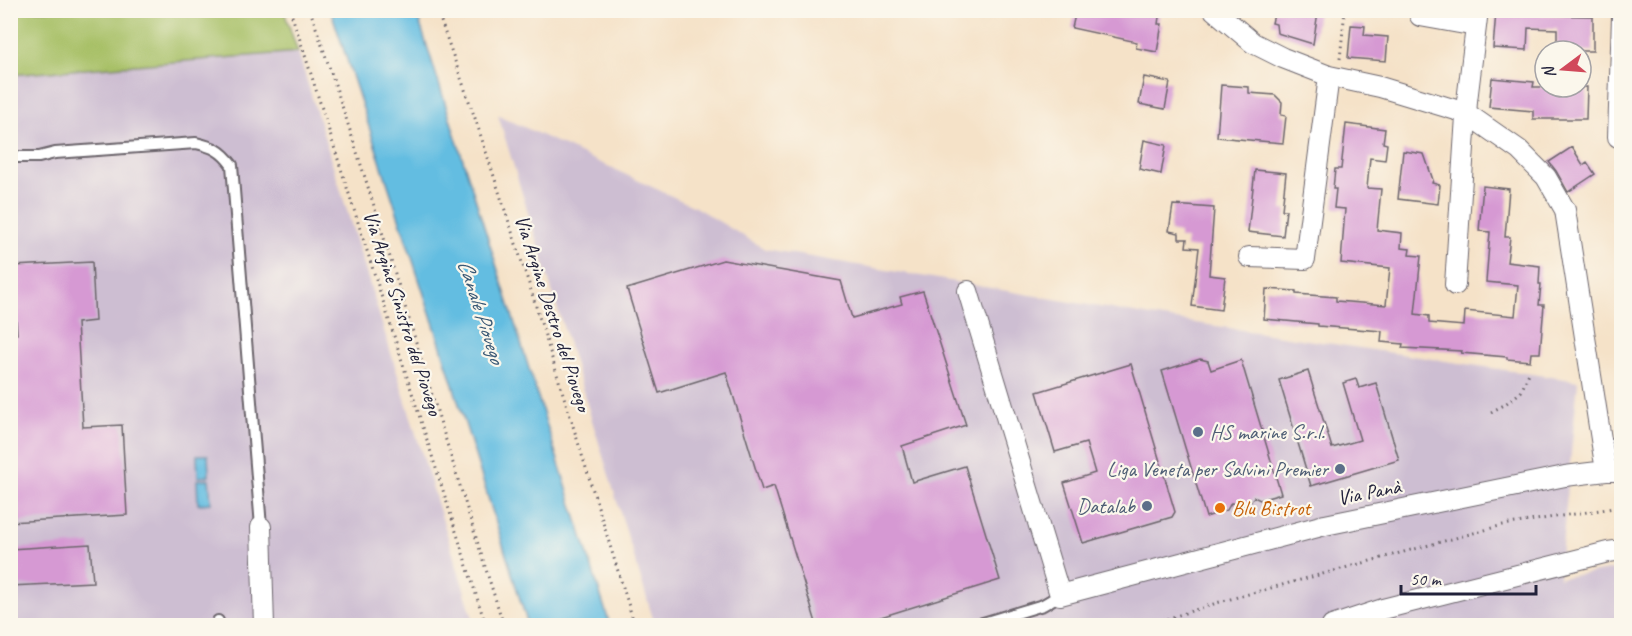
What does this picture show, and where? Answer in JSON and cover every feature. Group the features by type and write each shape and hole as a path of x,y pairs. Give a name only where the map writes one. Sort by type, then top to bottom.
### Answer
{"street":[{"name":"Via Panà","path":"1060,595 1325,525 1565,476 1614,471 1565,210 1546,177 1519,150 1466,113 1380,87 1334,77 1283,58 1253,43 1214,10"},
{"path":"1421,10 1420,16 1477,18 1466,113 1455,285"},
{"path":"1622,16 1618,137 1622,137"},
{"path":"1249,257 1305,259 1334,77"},
{"path":"968,291 1060,595"},
{"path":"261,527 264,626"},
{"path":"1332,626 1383,609 1615,551"}],"lane":[{"path":"10,157 39,157 55,153 196,143 224,154 232,165 261,527"},
{"path":"973,626 1043,605 1060,595"}],"path":[{"name":"Via Argine Sinistro del Piovego","path":"290,10 486,626"},
{"path":"310,10 504,626"},
{"name":"Via Argine Destro del Piovego","path":"436,10 476,121 529,284 635,626"},
{"path":"1334,77 1345,10"},
{"path":"1491,412 1521,392 1529,373"},
{"path":"1144,626 1222,601 1503,525 1620,507"}],"shaded area":[{"path":"298,52 475,625 11,626 11,75"},
{"path":"498,115 695,207 765,249 1163,318 1578,381 1559,578 1621,568 1621,625 655,625"}],"green space":[{"path":"11,10 284,11 298,52 11,75"}],"water":[{"name":"Canale Piovego","path":"331,11 416,11 610,625 528,625 438,337"},
{"path":"197,455 208,455 209,476 198,477"},
{"path":"209,479 211,503 198,504 197,480"}],"building":[{"path":"1076,10 1160,10 1158,24 1162,24 1157,52 1136,48 1137,42 1072,28"},
{"path":"1275,10 1318,12 1313,44 1277,33 1276,24 1272,23"},
{"path":"1496,12 1593,16 1593,39 1557,39 1557,29 1528,28 1527,50 1493,48"},
{"path":"1351,25 1365,26 1364,35 1388,37 1386,61 1348,58"},
{"path":"1144,77 1170,82 1165,109 1139,104"},
{"path":"1492,78 1533,82 1533,99 1587,99 1586,119 1533,119 1533,111 1489,107"},
{"path":"1221,85 1249,87 1249,93 1275,95 1282,102 1281,115 1286,116 1283,143 1217,137"},
{"path":"1346,124 1385,129 1383,143 1387,144 1385,160 1370,158 1367,188 1381,189 1377,230 1402,233 1401,248 1410,249 1409,255 1421,256 1415,314 1429,316 1429,323 1464,326 1465,311 1515,316 1518,285 1486,282 1490,232 1479,231 1483,186 1509,189 1505,237 1510,237 1507,262 1540,266 1539,305 1544,305 1540,353 1531,353 1530,361 1461,353 1462,351 1402,348 1403,344 1381,342 1382,331 1264,319 1266,289 1336,297 1336,301 1386,305 1390,268 1341,263 1345,209 1334,208 1336,189 1333,189 1335,169 1341,169"},
{"path":"1144,140 1166,145 1161,174 1139,169"},
{"path":"1572,147 1583,165 1587,162 1595,174 1568,192 1549,162"},
{"path":"1403,151 1424,154 1432,183 1440,185 1438,204 1398,199"},
{"path":"1255,170 1286,173 1282,210 1286,210 1283,236 1248,232"},
{"path":"1173,205 1214,208 1209,275 1225,277 1221,310 1192,306 1199,248 1186,247 1187,239 1179,239 1179,233 1169,231"},
{"path":"723,260 841,281 852,318 902,304 900,297 923,291 966,425 902,446 912,482 965,466 1000,580 852,626 817,626 774,486 762,490 726,372 659,393 627,289"},
{"path":"92,262 95,321 77,323 83,427 122,425 127,515 10,522 10,334 17,334 13,266"},
{"path":"1200,359 1208,361 1211,370 1241,360 1281,494 1260,500 1254,497 1248,504 1242,506 1231,503 1227,510 1206,517 1162,371"},
{"path":"1131,364 1175,512 1172,517 1083,543 1064,483 1095,473 1086,443 1055,452 1037,392"},
{"path":"1308,371 1332,448 1360,440 1343,383 1356,379 1359,388 1376,383 1399,460 1311,486 1279,380"},
{"path":"90,544 93,582 10,586 10,549"}],"place":[{"name":"HS marine S.r.l.","path":"1198,432"},
{"name":"Liga Veneta per Salvini Premier","path":"1340,469"},
{"name":"Datalab","path":"1147,506"},
{"name":"Blu Bistrot","path":"1220,508"}]}
